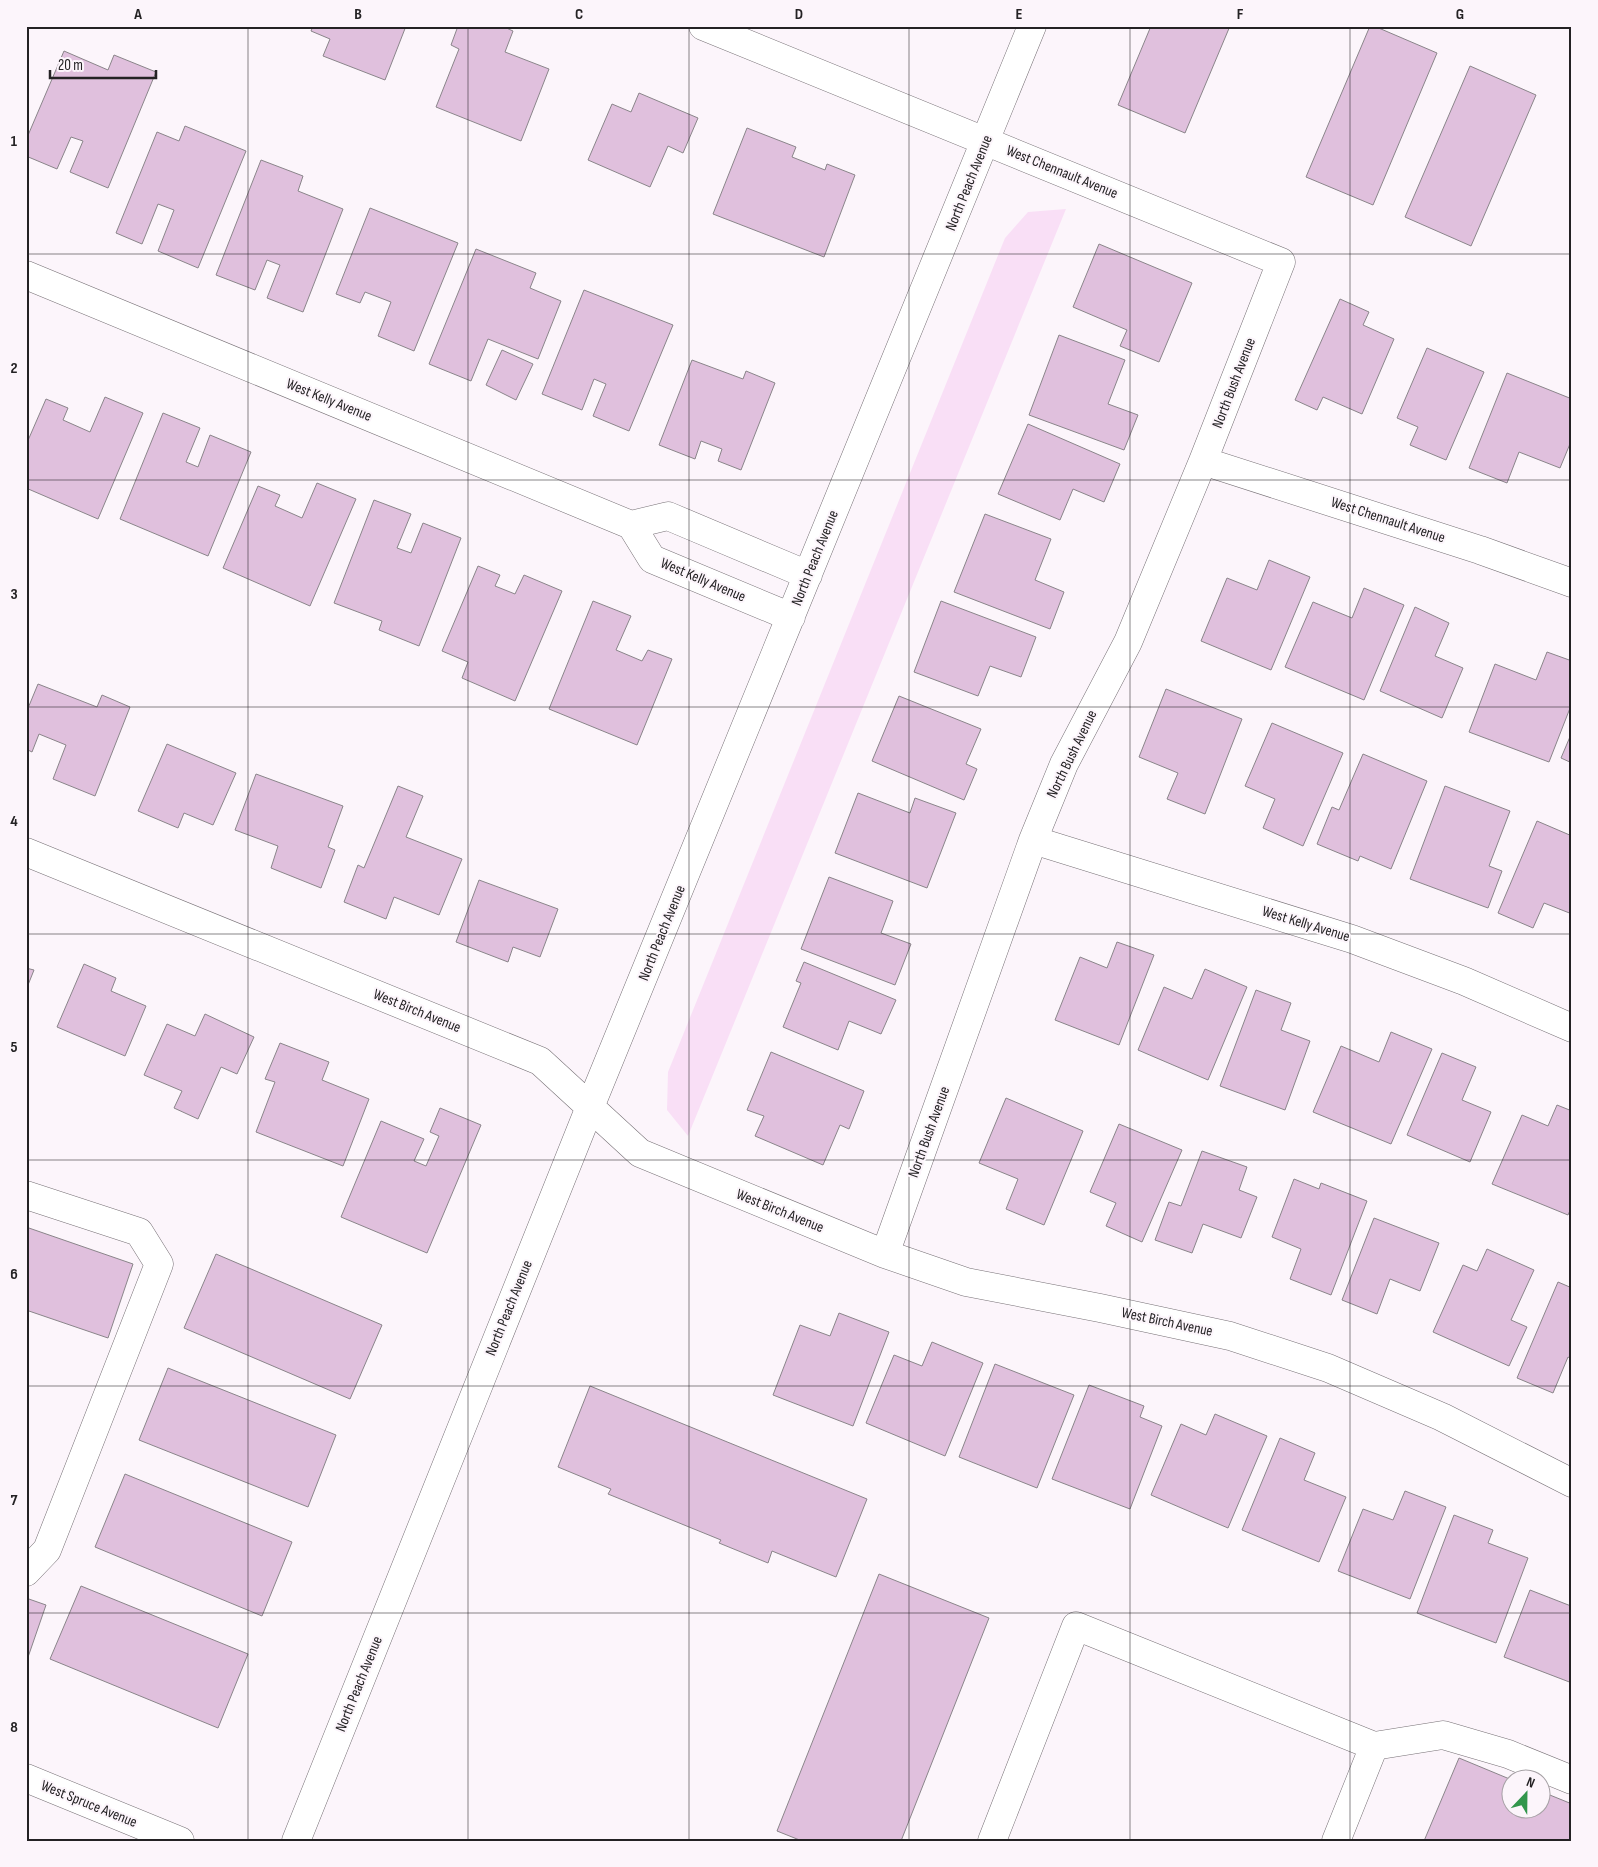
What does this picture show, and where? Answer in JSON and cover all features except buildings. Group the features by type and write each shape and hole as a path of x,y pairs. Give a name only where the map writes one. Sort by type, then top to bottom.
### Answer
{"street":[{"name":"West Chennault Avenue","path":"703,26 1281,262"},
{"name":"North Peach Avenue","path":"296,1841 590,1107 1032,26"},
{"name":"North Bush Avenue","path":"885,1254 1032,840 1064,764 1128,642 1203,461 1281,262"},
{"name":"West Kelly Avenue","path":"26,275 631,525 652,559 790,617"},
{"name":"West Chennault Avenue","path":"1203,461 1480,550 1572,583"},
{"path":"631,525 668,516 808,575"},
{"name":"West Kelly Avenue","path":"1032,840 1352,939 1464,981 1572,1028"},
{"name":"West Birch Avenue","path":"26,852 540,1061 640,1153 885,1254 966,1282 1230,1336 1328,1368 1442,1416 1572,1483"},
{"path":"26,1195 139,1232 158,1264 47,1550 26,1572"},
{"path":"992,1841 1076,1626 1374,1746 1443,1735 1508,1754 1572,1780"},
{"path":"1336,1841 1374,1746"},
{"name":"West Spruce Avenue","path":"26,1778 180,1841"}],"shaded area":[{"path":"1066,209 688,1136 667,1110 668,1072 1005,238 1028,212"}]}
